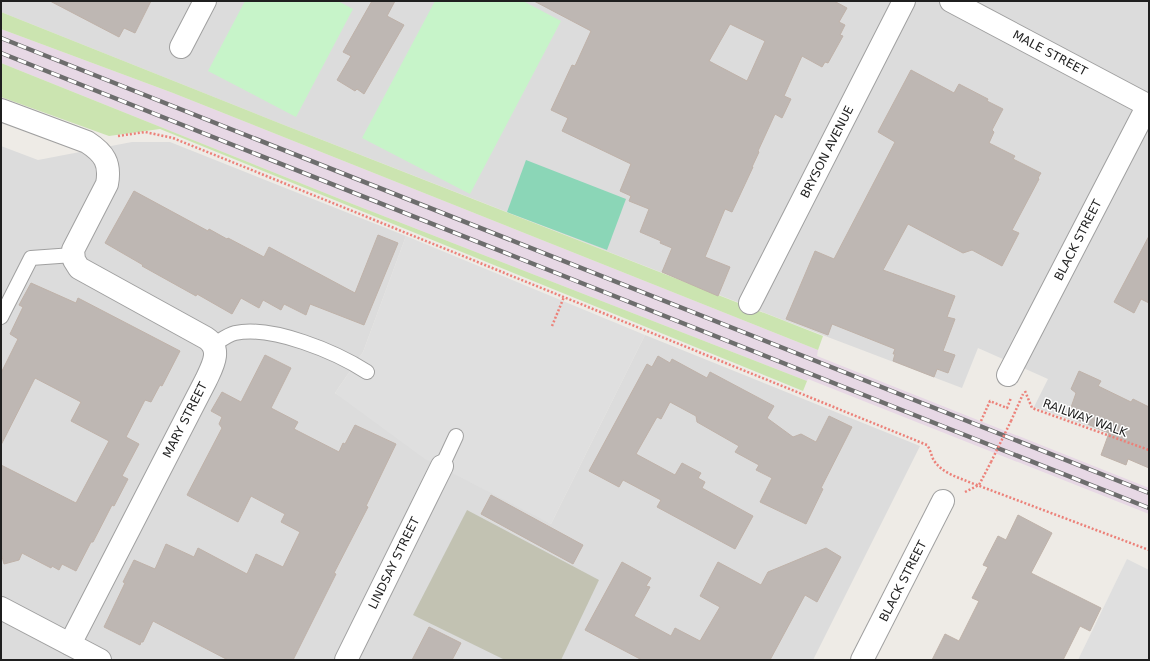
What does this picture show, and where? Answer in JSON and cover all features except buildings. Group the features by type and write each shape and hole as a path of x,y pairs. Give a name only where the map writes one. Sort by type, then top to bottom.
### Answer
{"street":[{"path":"180,47 205,1"},
{"name":"BRYSON AVENUE","path":"750,303 904,1"},
{"name":"MALE STREET","path":"951,1 1148,105"},
{"name":"BLACK STREET","path":"1010,385 1148,105"},
{"path":"1,110 69,134 87,142 97,149 104,157 109,174 107,184 75,245 73,255 76,264 82,271 196,332 214,345"},
{"name":"MARY STREET","path":"70,644 206,380 215,359 214,345"},
{"name":"LINDSAY STREET","path":"346,660 442,466"},
{"name":"BLACK STREET","path":"862,660 943,501"},
{"path":"1,608 100,660"}],"lane":[{"path":"1,317 31,258 73,255"},
{"path":"214,345 236,333 267,333 316,346 350,361 367,372"},
{"path":"442,466 456,436"}],"path":[{"path":"97,149 118,136 131,134 145,132 173,138 926,445 930,449 934,461 949,474 1149,550"},
{"path":"552,326 564,297"},
{"path":"981,421 990,401 1007,408 1010,385"},
{"name":"RAILWAY WALK","path":"1025,391 1032,408 1149,450"},
{"path":"979,485 1021,399"}],"shaded area":[{"path":"1,1 1149,1 1149,448 1034,407 1048,379 978,348 962,388 783,320 279,123 1,12"},
{"path":"1,29 173,93 818,350 817,356 1149,488 1149,514 808,379 807,381 350,203 1,63"},
{"path":"132,142 170,142 406,236 363,352 335,393 551,524 645,335 920,446 813,660 1,660 1,146 38,160"},
{"path":"406,236 645,335 551,524 425,459 335,393 363,352"},
{"path":"467,510 599,580 561,660 505,660 413,615"},
{"path":"1127,559 1149,570 1149,660 1078,660"}],"green space":[{"path":"245,1 338,1 353,9 296,117 208,71"},
{"path":"435,1 523,1 561,21 470,194 362,138"},
{"path":"1,12 279,123 823,336 818,350 173,93 1,29"},
{"path":"1,63 350,203 807,381 803,391 160,129 109,136 1,97"},
{"path":"526,160 626,199 607,250 507,212"}],"railway":[{"path":"1,38 1149,493"},
{"path":"1,53 1149,508"}]}
